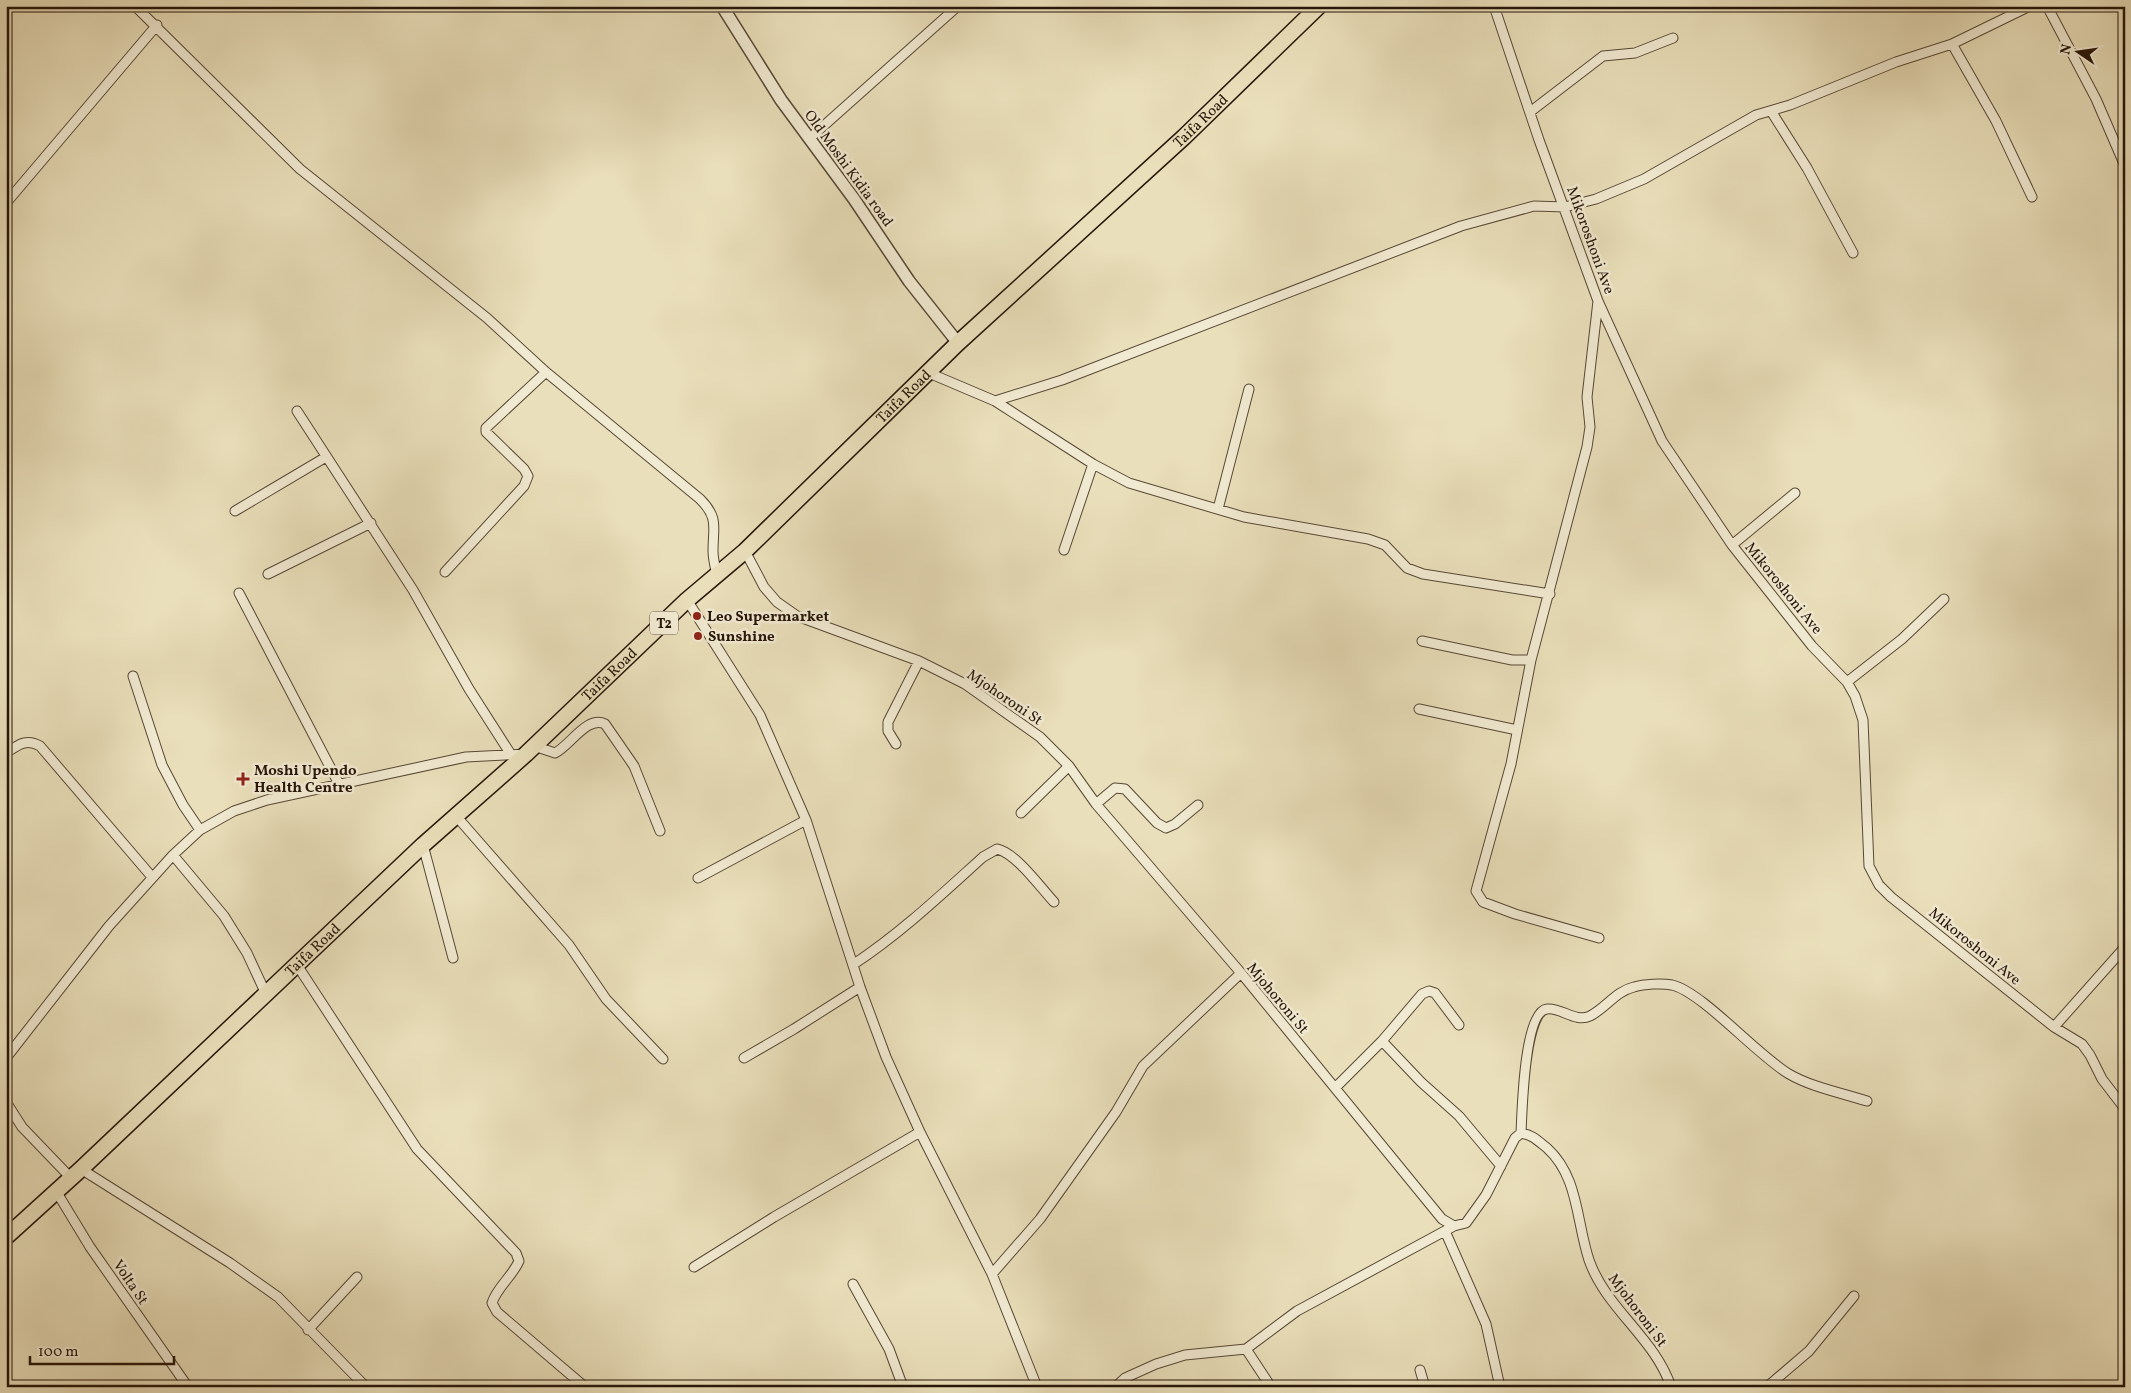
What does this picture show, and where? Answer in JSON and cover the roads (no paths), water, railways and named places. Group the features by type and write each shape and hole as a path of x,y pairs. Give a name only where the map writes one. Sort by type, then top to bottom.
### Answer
{"highway":[{"name":"Taifa Road","path":"6,1237 423,845 530,750 687,600 745,550 958,343 1184,137 1319,6"}],"street":[{"path":"135,6 157,25 300,169 472,306 546,372 711,510 715,523 713,554 717,575"},
{"name":"Old Moshi Kidia road","path":"722,6 780,100 854,199 909,281 958,343"},
{"path":"810,138 958,6"},
{"name":"Mikoroshoni Ave","path":"1494,6 1548,165 1565,206 1598,301 1662,441 1732,545 1812,646 1847,682 1855,696 1863,720 1870,866 1874,877 1892,897 2054,1027 2082,1044 2102,1079 2125,1109"},
{"path":"995,401 1062,380 1461,226 1534,206 1565,206 1596,199 1644,179 1756,114 1771,112 1896,62 1952,44 2030,6"},
{"path":"2047,6 2096,99 2125,166"},
{"path":"6,203 157,25"},
{"path":"1530,112 1603,56 1614,53 1624,55 1635,53 1673,38"},
{"path":"1952,44 2001,130 2032,197"},
{"path":"1771,112 1807,168 1853,253"},
{"path":"1598,301 1587,397 1590,427 1550,594 1531,660 1511,764 1476,891 1483,902 1599,938"},
{"path":"445,572 524,486 528,476 524,469 486,432 486,428 546,372"},
{"path":"929,373 995,401 1093,464 1129,483 1244,517 1368,539 1385,545 1407,568 1423,574 1550,594"},
{"path":"1218,509 1249,389"},
{"path":"297,411 413,590 469,689 510,753"},
{"path":"235,511 326,457"},
{"path":"1064,550 1093,464"},
{"path":"1732,545 1795,493"},
{"path":"268,574 371,524"},
{"name":"Mjohoroni St","path":"745,550 764,587 778,602 797,616 920,661 965,684 1040,737 1069,766 1096,804 1241,973 1442,1219 1454,1226"},
{"path":"239,593 340,786"},
{"path":"1847,682 1902,639 1944,599"},
{"path":"687,600 760,715 806,820 860,987 886,1057 920,1132 992,1274 1037,1387"},
{"path":"1422,641 1512,660 1531,660"},
{"path":"896,744 888,731 888,722 920,661"},
{"path":"133,676 162,764 183,804 200,830"},
{"path":"1419,709 1517,730"},
{"path":"6,1058 109,926 152,877 200,830 234,811 267,800 340,786 422,765 466,757 530,750 556,753 589,725 597,722 604,724 634,766 660,831"},
{"path":"6,753 21,743 31,741 40,746 152,877"},
{"path":"1021,813 1069,766"},
{"path":"1096,804 1115,788 1125,789 1157,823 1166,828 1175,824 1198,805"},
{"path":"456,817 569,945 606,999 663,1059"},
{"path":"698,878 806,820"},
{"path":"423,845 453,958"},
{"path":"854,964 889,941 983,857 997,849 1004,850 1054,902"},
{"path":"173,855 224,916 246,953 266,994"},
{"path":"2054,1027 2125,947"},
{"path":"297,965 417,1149 516,1253 519,1261 515,1270 495,1294 492,1303 497,1312 585,1387"},
{"path":"992,1274 1040,1219 1116,1112 1143,1066 1241,973"},
{"path":"1115,1387 1125,1378 1156,1364 1186,1355 1246,1349 1297,1311 1444,1231 1466,1222 1486,1195 1515,1138 1521,1133 1524,1072 1534,1020 1540,1011 1547,1008 1584,1018 1590,1016 1617,994 1634,986 1672,985 1699,1000 1790,1075 1867,1101"},
{"path":"744,1058 860,987"},
{"path":"1335,1088 1382,1041 1422,994 1429,991 1435,993 1459,1025"},
{"path":"1382,1041 1459,1116 1501,1166"},
{"path":"6,1102 22,1127 76,1173 246,1275 278,1297 308,1330 366,1387"},
{"path":"694,1267 774,1217 920,1132"},
{"name":"Mjohoroni St","path":"1521,1133 1532,1135 1557,1157 1570,1179 1579,1223 1595,1276 1604,1291 1657,1357 1671,1387"},
{"name":"Volta St","path":"56,1190 90,1247 188,1387"},
{"path":"1444,1231 1486,1324 1500,1387"},
{"path":"308,1330 357,1277"},
{"path":"853,1284 889,1349 903,1387"},
{"path":"1767,1387 1809,1351 1854,1296"},
{"path":"1246,1349 1271,1387"},
{"path":"1420,1370 1425,1387"}],"place":[{"name":"Leo Supermarket","path":"697,616"},
{"name":"Sunshine","path":"698,636"},
{"name":"Moshi Upendo Health Centre","path":"243,779"}]}
